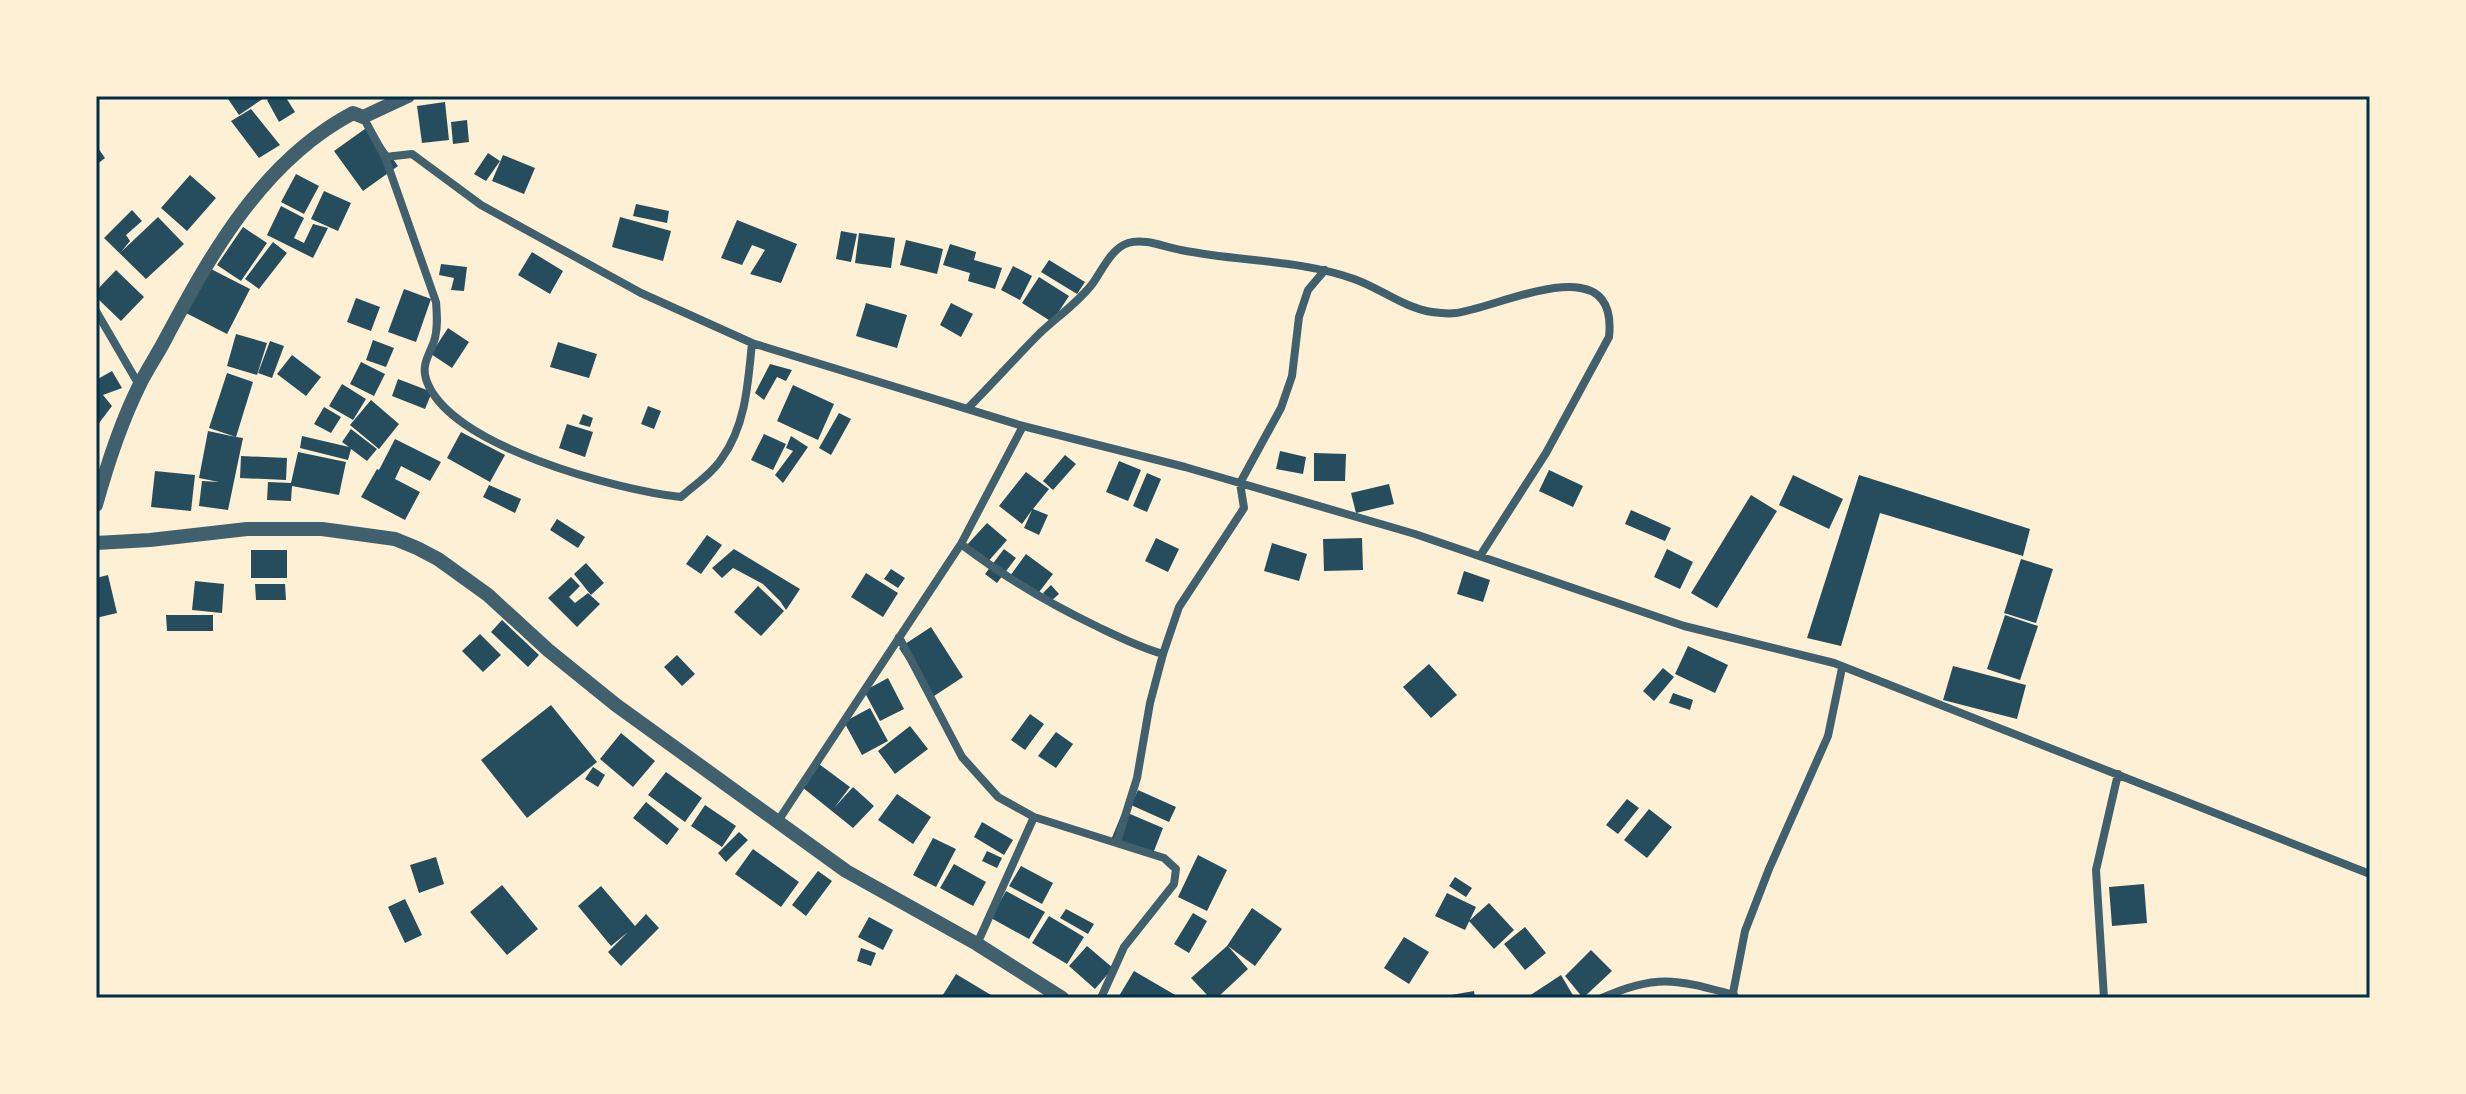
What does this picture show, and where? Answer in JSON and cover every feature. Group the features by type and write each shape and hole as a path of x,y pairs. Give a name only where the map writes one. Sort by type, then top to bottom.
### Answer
{"street":[{"path":"363,117 401,97"},
{"path":"96,505 104,474 139,385 201,272 236,219 282,165 305,143 353,113 363,117 385,157 436,302 438,322 424,371 427,383 442,405 465,424 505,448 612,484 681,497 710,472 731,444 746,402 752,343"},
{"path":"385,157 412,154 481,205 641,293 752,343 1023,426 1240,483 1415,534 1684,626 1834,663 2370,874"},
{"path":"969,407 1035,339 1078,301 1124,244 1141,240 1217,258 1284,263 1325,270 1356,279 1429,312 1455,313 1531,293 1581,286 1600,296 1611,316 1609,337 1546,453 1480,556"},
{"path":"1117,842 1137,778 1150,703 1179,607 1244,508 1240,483 1281,408 1292,376 1299,317 1308,290 1325,270"},
{"path":"96,311 139,385"},
{"path":"778,821 961,544 1023,426"},
{"path":"96,543 247,529 322,529 395,539 417,548 438,559 488,595 548,650 616,705 846,871 977,944 1062,998"},
{"path":"961,544 1045,602 1140,648 1163,654"},
{"path":"899,637 962,757 998,797 1034,817 1117,842 1173,864 1177,877 1124,947 1101,998"},
{"path":"1602,998 1644,982 1662,980 1687,983 1733,997 1745,931 1828,736 1842,668"},
{"path":"2104,998 2096,870 2118,774"},
{"path":"977,944 1034,817"}],"building":[{"path":"226,96 267,96 239,115"},
{"path":"285,96 295,112 279,122 267,100"},
{"path":"445,102 449,140 422,143 417,106"},
{"path":"251,109 280,145 259,158 231,121"},
{"path":"467,120 469,142 453,144 451,122"},
{"path":"369,126 398,166 363,191 334,151"},
{"path":"96,145 105,158 96,165"},
{"path":"488,153 500,161 486,181 474,174"},
{"path":"503,155 535,168 524,194 492,181"},
{"path":"296,174 319,186 304,214 281,202"},
{"path":"190,175 216,198 187,231 161,208"},
{"path":"324,191 351,203 338,231 311,219"},
{"path":"636,204 669,211 667,223 633,216"},
{"path":"281,206 304,218 294,238 304,243 313,224 328,228 313,258 267,235"},
{"path":"132,210 142,221 126,235 130,241 121,252 158,217 184,244 146,279 104,238"},
{"path":"620,217 671,231 663,261 612,247"},
{"path":"737,220 797,244 781,283 750,274 765,250 752,245 742,265 721,258"},
{"path":"243,227 267,243 241,281 217,265"},
{"path":"841,231 857,234 851,262 836,259"},
{"path":"859,233 895,238 891,268 855,263"},
{"path":"906,240 943,249 937,274 900,265"},
{"path":"273,242 287,253 259,289 245,279"},
{"path":"950,244 976,252 974,260 1002,268 995,289 968,281 970,273 943,265"},
{"path":"532,252 563,271 550,294 518,275"},
{"path":"1049,260 1085,282 1077,294 1041,272"},
{"path":"441,264 467,267 464,291 451,290 454,278 439,275"},
{"path":"1013,266 1032,276 1020,300 1001,290"},
{"path":"209,268 250,289 227,334 186,313"},
{"path":"116,270 144,297 121,321 96,297 96,291"},
{"path":"1039,277 1069,296 1052,322 1022,303"},
{"path":"404,289 431,299 416,342 388,332"},
{"path":"356,298 380,307 371,331 347,322"},
{"path":"866,303 907,315 897,348 856,336"},
{"path":"951,303 973,314 961,337 940,325"},
{"path":"448,328 469,342 452,368 431,354"},
{"path":"236,334 267,343 257,375 227,366"},
{"path":"373,340 394,348 386,367 366,360"},
{"path":"270,341 284,346 272,378 258,373"},
{"path":"558,342 597,354 589,378 550,367"},
{"path":"292,355 321,377 306,396 277,374"},
{"path":"361,362 385,374 374,396 350,384"},
{"path":"770,364 792,370 786,381 777,377 764,400 755,393"},
{"path":"112,371 122,388 103,395 112,406 96,427 96,380"},
{"path":"227,373 253,382 236,437 209,428"},
{"path":"398,379 432,392 425,409 392,396"},
{"path":"342,384 366,399 353,420 329,406"},
{"path":"793,385 834,404 818,440 777,421"},
{"path":"371,400 399,424 379,449 350,425"},
{"path":"648,406 661,411 654,429 641,424"},
{"path":"324,407 341,417 331,433 314,424"},
{"path":"839,413 851,419 831,455 819,448"},
{"path":"583,414 593,418 590,427 579,424"},
{"path":"567,424 593,432 585,457 559,448"},
{"path":"351,429 377,449 367,461 351,449 348,460 300,448 302,436 349,447 342,442"},
{"path":"208,431 243,438 228,510 199,506 202,481 219,482 199,478"},
{"path":"461,432 505,455 490,482 447,458"},
{"path":"764,434 786,444 773,470 751,460"},
{"path":"791,436 808,447 783,483 775,475 793,451 786,448"},
{"path":"395,439 441,462 430,481 401,466 395,479 420,492 405,520 361,497"},
{"path":"1280,451 1306,457 1303,474 1276,469"},
{"path":"298,452 346,462 339,495 292,486 291,501 267,500 268,482 291,483"},
{"path":"1314,453 1346,454 1345,481 1314,481"},
{"path":"1065,455 1076,464 1053,490 1043,481"},
{"path":"241,456 287,458 286,480 240,478"},
{"path":"1119,461 1141,470 1128,501 1106,492"},
{"path":"1549,470 1583,486 1573,507 1539,491"},
{"path":"155,471 195,475 191,511 151,507"},
{"path":"1026,472 1049,489 1033,509 1048,515 1039,535 1024,528 1032,510 1022,524 999,506"},
{"path":"1147,473 1161,479 1147,512 1133,506"},
{"path":"1793,475 1843,499 1829,529 1779,505"},
{"path":"1859,475 2030,529 2023,556 1880,513 1841,646 1807,638"},
{"path":"1389,484 1394,504 1356,513 1351,493"},
{"path":"489,485 521,499 515,513 483,497"},
{"path":"1751,495 1777,511 1717,608 1691,593"},
{"path":"1631,510 1671,528 1665,541 1625,524"},
{"path":"557,519 585,537 578,548 550,530"},
{"path":"987,523 1007,540 986,564 966,546"},
{"path":"707,535 722,545 701,574 686,564"},
{"path":"1156,538 1179,549 1168,572 1145,561"},
{"path":"1362,538 1363,570 1324,571 1323,539"},
{"path":"1272,543 1307,554 1299,581 1264,571"},
{"path":"734,549 800,589 786,610 763,584 733,568 722,578 712,568"},
{"path":"1004,549 1016,558 997,583 985,574"},
{"path":"1667,549 1693,562 1680,589 1654,577"},
{"path":"251,550 287,550 287,578 251,578"},
{"path":"1026,554 1053,574 1036,596 1010,576"},
{"path":"2021,559 2053,569 2036,623 2004,613"},
{"path":"586,563 604,583 591,595 574,574"},
{"path":"891,569 905,578 898,588 884,579"},
{"path":"1464,571 1490,580 1483,602 1457,594"},
{"path":"866,573 898,593 883,617 851,597"},
{"path":"108,575 117,613 96,618 96,578"},
{"path":"571,577 580,586 569,597 575,603 588,593 600,604 577,627 548,598"},
{"path":"195,581 224,584 222,613 192,610"},
{"path":"255,584 285,584 286,600 256,600"},
{"path":"1051,585 1059,594 1051,601 1043,593"},
{"path":"758,586 784,611 761,636 734,612"},
{"path":"166,615 213,615 213,631 167,631"},
{"path":"2005,615 2038,626 2020,680 1987,669"},
{"path":"502,620 539,655 528,667 491,632"},
{"path":"931,627 963,677 931,698 899,648"},
{"path":"480,634 501,655 483,672 462,651"},
{"path":"1688,646 1728,665 1715,693 1675,674"},
{"path":"677,655 695,674 682,686 664,667"},
{"path":"1429,664 1457,695 1431,718 1403,687"},
{"path":"1953,666 2026,685 2017,719 1943,700"},
{"path":"1663,668 1674,677 1654,701 1643,691"},
{"path":"888,678 904,709 880,721 864,691"},
{"path":"1673,693 1693,700 1690,710 1669,703"},
{"path":"551,705 597,762 527,818 481,760"},
{"path":"870,708 888,741 862,755 844,722"},
{"path":"1030,714 1044,724 1025,750 1011,740"},
{"path":"910,726 928,749 895,774 878,751"},
{"path":"1056,732 1073,744 1056,768 1038,756"},
{"path":"621,733 655,761 633,787 600,759"},
{"path":"819,764 850,787 834,808 853,787 874,806 853,828 802,787"},
{"path":"593,767 605,775 598,787 585,779"},
{"path":"666,772 702,798 685,822 648,795"},
{"path":"1138,790 1176,807 1169,822 1131,805"},
{"path":"897,794 931,817 913,844 878,820"},
{"path":"1627,799 1639,808 1618,834 1606,825"},
{"path":"646,802 679,829 667,845 633,818"},
{"path":"705,805 736,826 722,847 691,826"},
{"path":"1649,809 1672,827 1647,858 1624,840"},
{"path":"1123,811 1163,828 1152,856 1111,840"},
{"path":"982,822 1013,840 1004,855 974,837"},
{"path":"739,832 748,840 726,862 718,853"},
{"path":"933,838 956,849 936,887 913,875"},
{"path":"753,849 799,882 781,907 735,874"},
{"path":"987,851 1002,858 997,868 982,861"},
{"path":"1198,855 1227,870 1207,911 1178,897"},
{"path":"436,857 444,884 419,893 410,865"},
{"path":"954,864 986,882 973,906 940,888"},
{"path":"1021,866 1053,883 1042,904 1009,886"},
{"path":"818,871 832,881 806,916 792,905"},
{"path":"1455,877 1472,888 1466,897 1449,886"},
{"path":"2144,884 2147,923 2112,926 2109,887"},
{"path":"502,885 538,929 507,955 470,912"},
{"path":"601,886 635,926 646,914 659,928 621,966 608,952 628,932 611,946 578,906"},
{"path":"1006,891 1045,912 1029,939 991,918"},
{"path":"1447,893 1476,907 1465,930 1435,916"},
{"path":"405,899 422,935 405,943 388,907"},
{"path":"1489,903 1514,930 1494,949 1469,921"},
{"path":"1252,908 1282,929 1255,966 1228,946 1248,969 1217,998 1210,998 1191,978 1227,946"},
{"path":"1066,909 1094,924 1088,934 1060,918"},
{"path":"1193,913 1207,921 1189,953 1174,944"},
{"path":"1049,916 1084,937 1067,964 1032,943"},
{"path":"869,917 893,930 883,950 858,937"},
{"path":"1525,927 1546,953 1525,970 1504,944"},
{"path":"1404,937 1429,952 1409,984 1384,968"},
{"path":"1087,946 1113,968 1095,989 1069,966"},
{"path":"861,948 876,953 871,966 857,961"},
{"path":"1591,950 1612,971 1583,998 1565,976"},
{"path":"1134,971 1177,996 1176,998 1119,996"},
{"path":"956,974 996,998 941,998"},
{"path":"1561,975 1574,997 1526,998"},
{"path":"1474,991 1475,998 1451,998 1451,995"}]}
